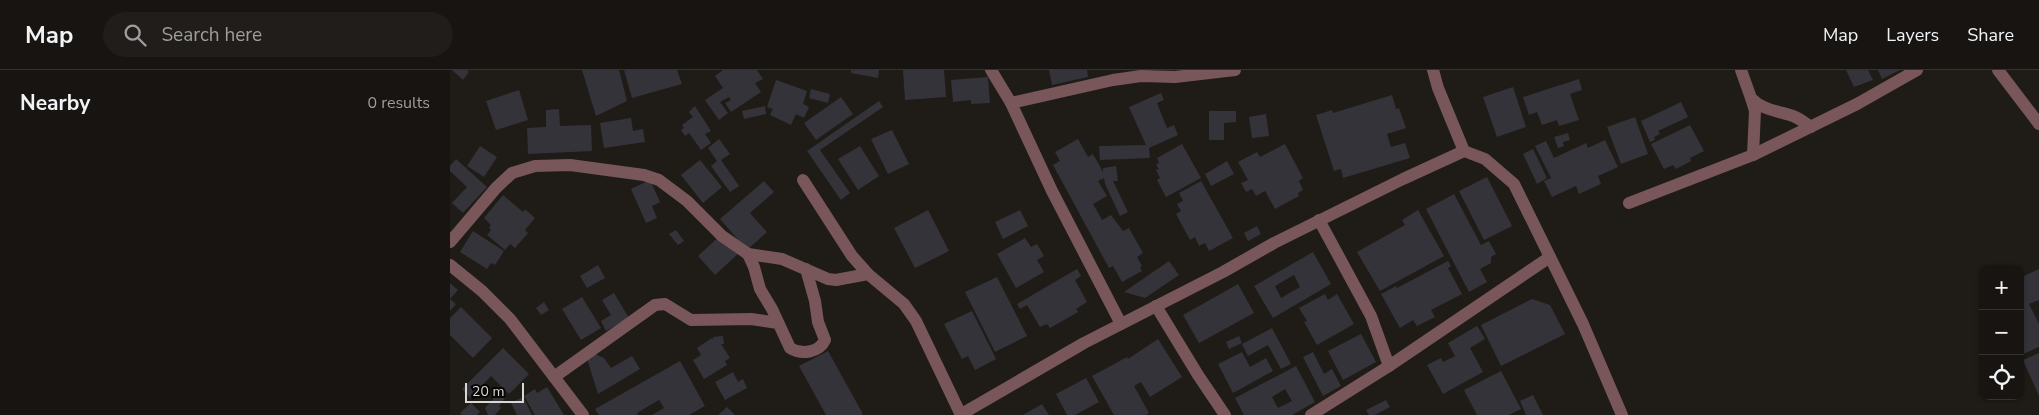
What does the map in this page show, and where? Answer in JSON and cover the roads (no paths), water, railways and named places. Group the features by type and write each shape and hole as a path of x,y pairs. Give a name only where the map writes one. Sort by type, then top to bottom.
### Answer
{"street":[{"path":"991,70 1011,103 1052,191 1121,324"},
{"path":"1011,103 1113,80 1141,76 1176,77 1235,70"},
{"path":"1433,70 1438,88 1464,151"},
{"path":"1741,70 1751,98 1755,118 1753,155"},
{"path":"1629,204 1753,155 1857,104 1916,70"},
{"path":"1998,70 2039,124"},
{"path":"1751,98 1758,104 1777,112 1795,116 1811,127"},
{"path":"803,180 852,256 868,274 904,304 916,321 960,415 1121,324 1319,220 1464,151 1485,159 1514,184 1583,324 1622,415"},
{"path":"450,242 496,188 512,173 535,166 570,165 644,175 659,180 687,201 722,236 748,254 782,259 828,279 836,280 868,274"},
{"path":"1319,220 1371,316 1389,366"},
{"path":"748,254 760,288 790,348 795,352 806,353 815,350 825,340 818,322 815,301 806,269"},
{"path":"1311,415 1389,366 1550,257"},
{"path":"450,264 510,319 583,415"},
{"path":"554,377 655,305 665,304 691,320 751,319 778,323"},
{"path":"1156,306 1225,415"}]}
